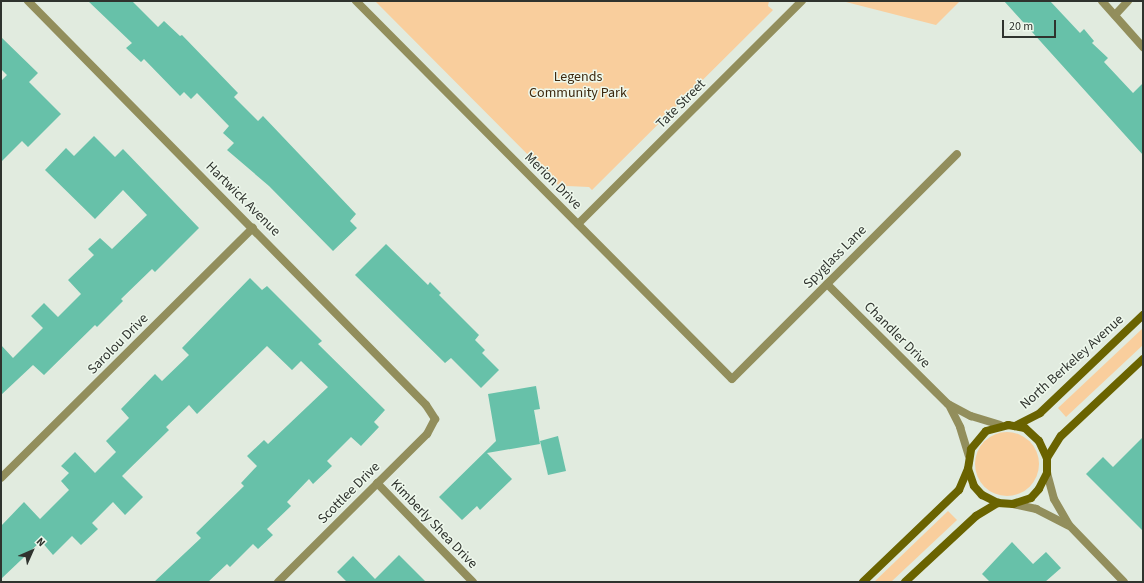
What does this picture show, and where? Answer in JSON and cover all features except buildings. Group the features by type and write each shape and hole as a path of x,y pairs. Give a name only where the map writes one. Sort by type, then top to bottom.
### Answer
{"street":[{"name":"Hartwick Avenue","path":"28,1 254,228 426,405 435,420"},
{"name":"Merion Drive","path":"356,1 732,379"},
{"name":"Tate Street","path":"578,224 802,1"},
{"path":"1102,1 1143,47"},
{"path":"1114,15 1128,1"},
{"name":"Spyglass Lane","path":"732,379 957,154"},
{"name":"Sarolou Drive","path":"1,478 254,228"},
{"name":"Chandler Drive","path":"827,284 948,404 971,416 1000,425"},
{"name":"North Berkeley Avenue","path":"1015,426 1040,413 1143,315"},
{"path":"1047,458 1061,436 1143,359"},
{"name":"Chandler Drive","path":"948,404 960,428 968,456"},
{"name":"Scottlee Drive","path":"278,582 427,434 435,420"},
{"path":"998,504 977,491 968,469 968,456 980,436 1000,425 1015,426 1033,434 1042,445 1047,458 1047,473 1054,499 1069,525 1124,582"},
{"path":"863,582 954,496 968,469"},
{"path":"1013,504 1035,494 1047,473"},
{"name":"Kimberly Shea Drive","path":"376,483 473,582"},
{"path":"905,582 973,519 998,504 1013,504 1036,509 1069,525"}],"green space":[{"name":"Legends Community Park","path":"375,1 769,1 768,6 773,10 592,190 589,187 567,186 563,190"},
{"path":"842,1 960,1 936,25"},
{"path":"1143,328 1143,345 1066,417 1058,408"},
{"path":"1001,432 1013,432 1030,441 1037,452 1039,464 1037,476 1030,487 1013,496 1001,496 989,491 980,482 975,470 975,458 980,446 989,437"},
{"path":"948,511 957,520 891,582 874,582"}]}
